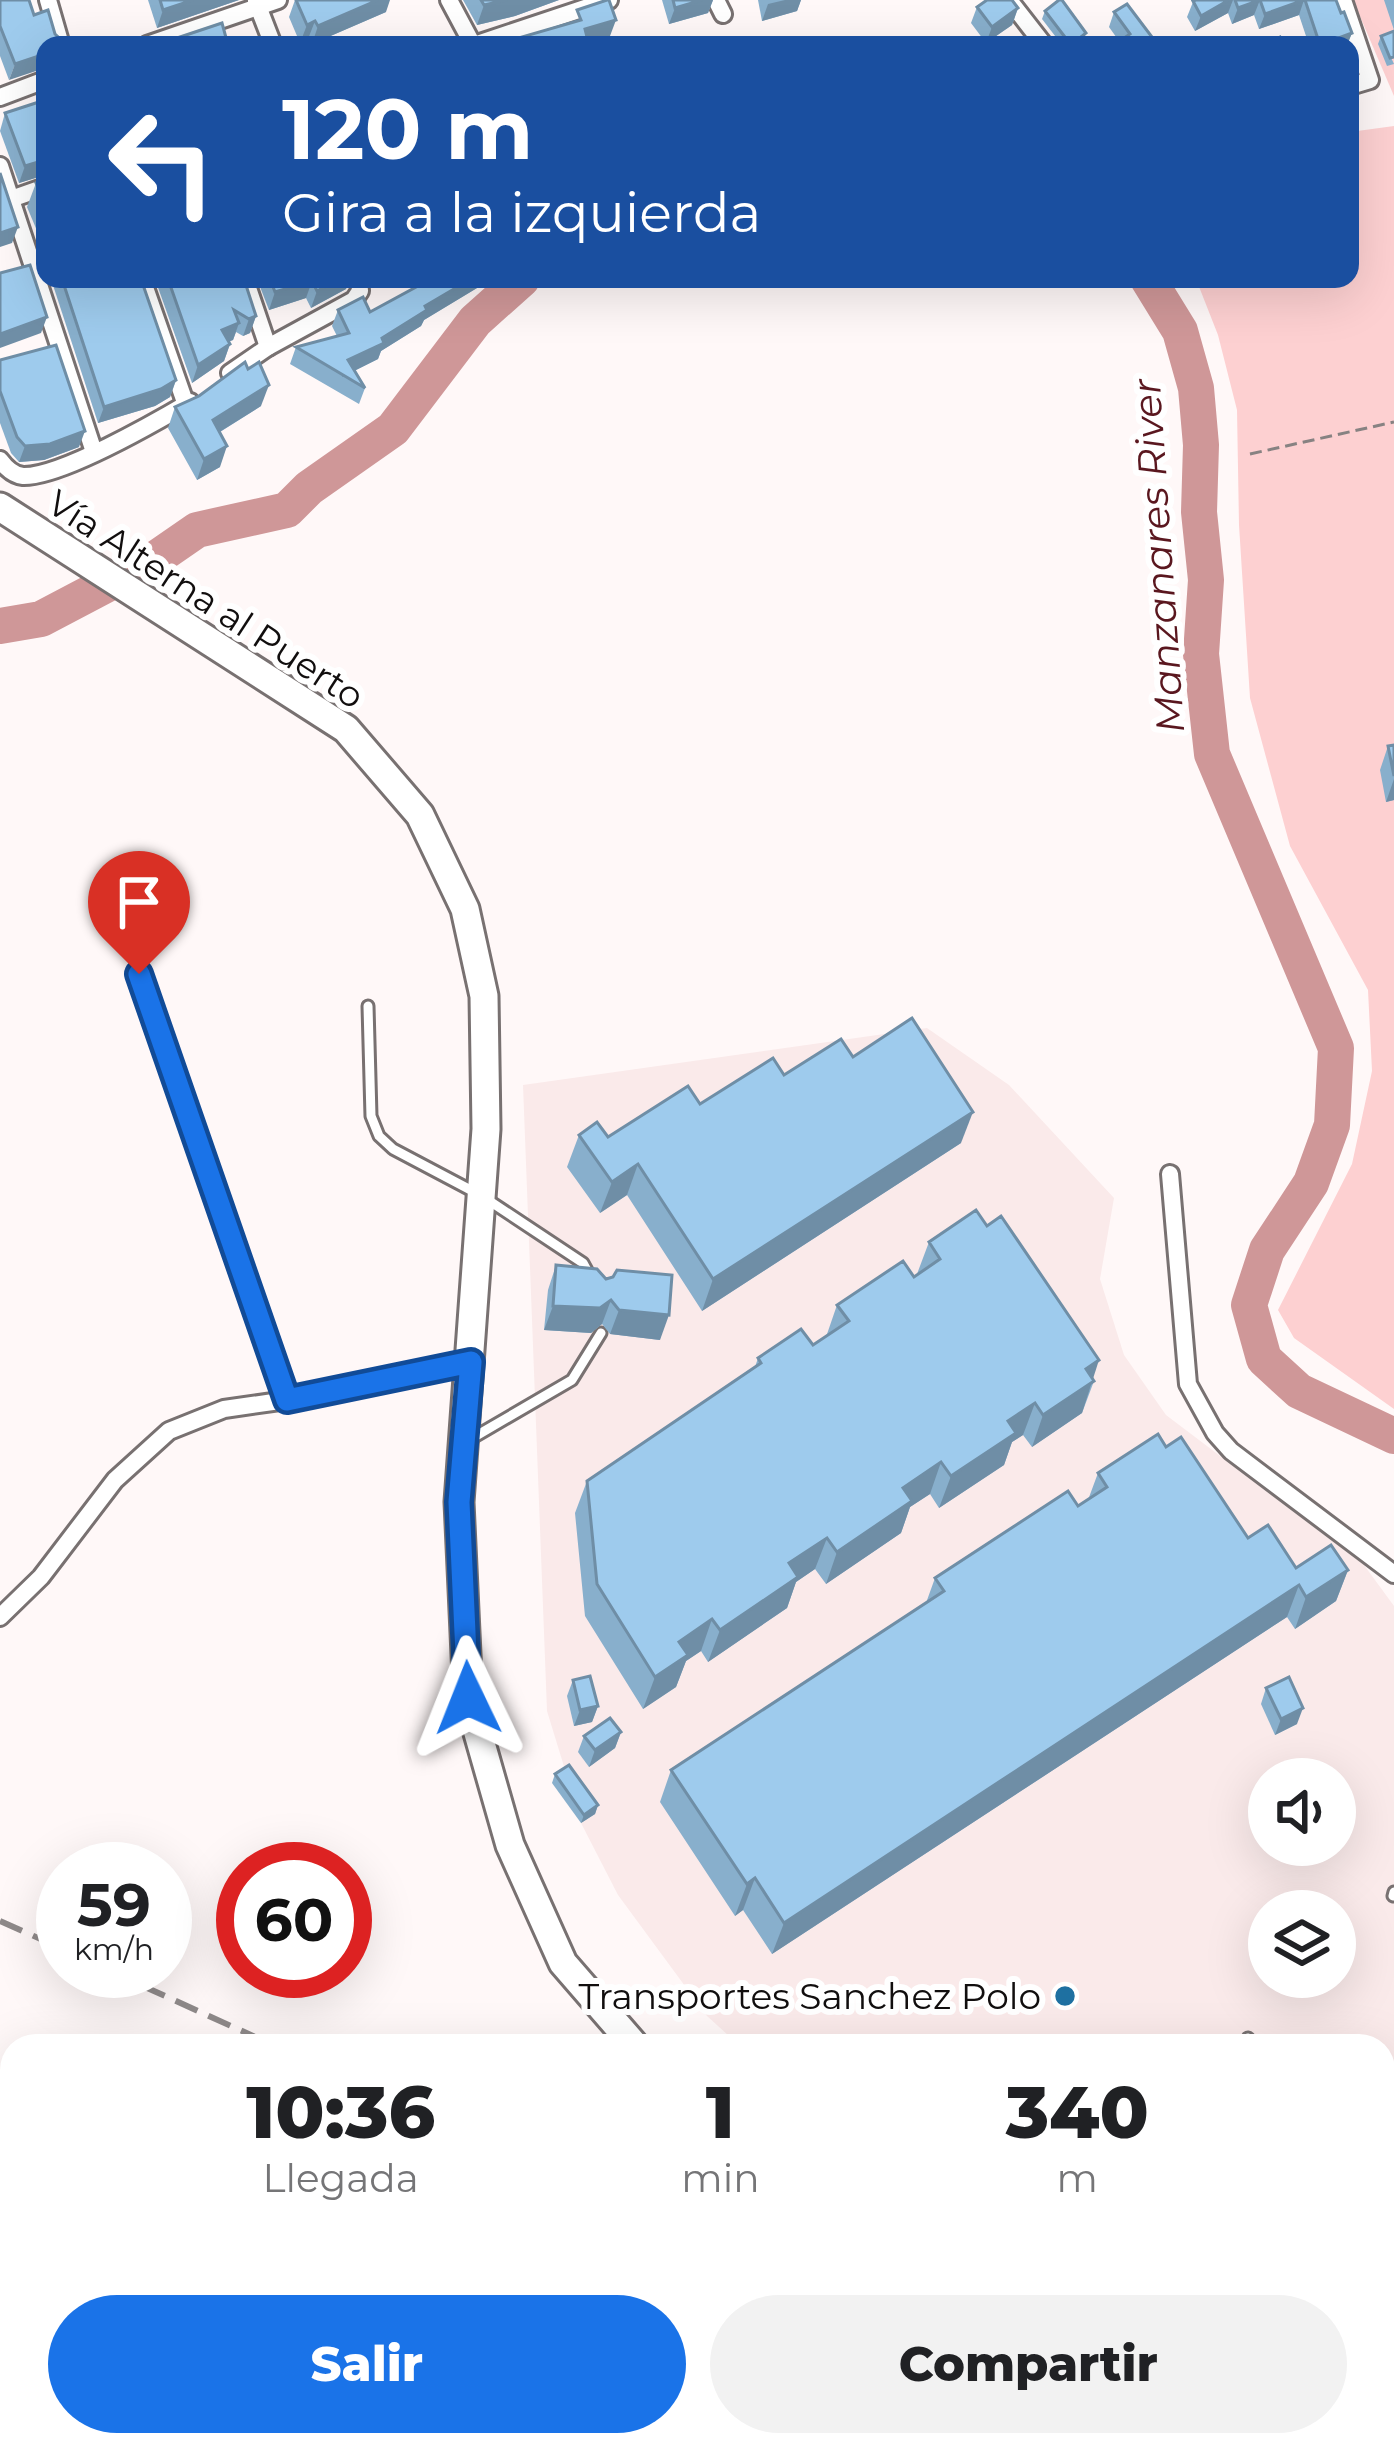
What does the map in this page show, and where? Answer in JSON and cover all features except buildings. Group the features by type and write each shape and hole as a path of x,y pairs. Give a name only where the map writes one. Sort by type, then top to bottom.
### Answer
{"main road":[{"name":"Vía Alterna al Puerto","path":"0,507 346,729 419,815 464,909 484,996 486,1129 459,1502 468,1698 510,1845 563,1963 625,2034"}],"street":[{"path":"48,0 58,36"},
{"path":"176,36 278,0"},
{"path":"449,0 468,36"},
{"path":"500,36 609,0"},
{"path":"1009,0 1037,36"},
{"path":"1343,0 1355,36"},
{"path":"257,4 269,36"},
{"path":"1359,47 1370,80 1359,83"},
{"path":"0,97 36,83"},
{"path":"0,166 31,265"},
{"path":"11,199 36,190"},
{"path":"39,288 94,452"},
{"path":"145,288 186,405"},
{"path":"248,288 268,347"},
{"path":"219,382 268,347 354,300 360,288"},
{"path":"0,460 9,471 22,476 60,467 202,393"},
{"path":"1170,1174 1188,1384 1215,1433 1231,1451 1394,1574"},
{"path":"0,1617 40,1577 116,1480 169,1431 224,1408 287,1400 471,1362"}],"lane":[{"path":"139,974 287,1400"},
{"path":"368,1006 371,1116 379,1136 393,1149 482,1196 583,1263 591,1278"},
{"path":"464,1443 572,1380 601,1333"}],"path":[{"path":"1250,454 1394,422"},
{"path":"42,532 62,500 60,467"}],"shaded area":[{"path":"1353,0 1394,0 1394,96"},
{"path":"1394,126 1394,1409 1294,1338 1278,1310 1352,1164 1372,1071 1368,990 1290,846 1250,698 1237,410 1218,335 1200,288 1359,288 1359,131"},
{"path":"927,1028 1009,1085 1114,1198 1100,1279 1124,1355 1166,1415 1364,1565 1394,1606 1394,2034 727,2034 707,2016 618,1895 581,1823 594,1814 566,1773 547,1711 523,1085"}],"waterway":[{"name":"Manzanares River","path":"0,626 41,619 155,559 197,530 287,510 309,488 393,429 475,321 512,288"},
{"name":"Manzanares River","path":"1154,288 1180,331 1196,388 1206,580 1201,654 1212,754 1336,1048 1332,1125 1311,1183 1267,1250 1249,1305 1264,1359 1299,1391 1394,1436"}],"railway":[{"path":"0,1921 36,1937"},
{"path":"169,1998 249,2034"}],"place":[{"name":"Transportes Sanchez Polo","path":"1065,1996"}],"route":[{"path":"139,974 287,1400 471,1362 459,1502 468,1698"}]}
